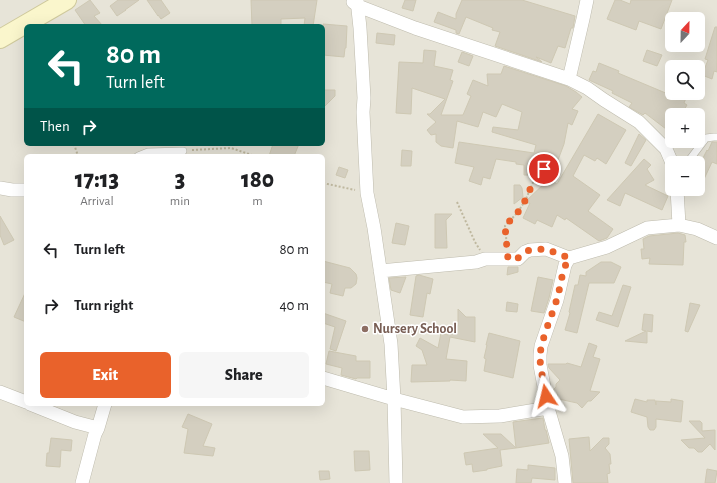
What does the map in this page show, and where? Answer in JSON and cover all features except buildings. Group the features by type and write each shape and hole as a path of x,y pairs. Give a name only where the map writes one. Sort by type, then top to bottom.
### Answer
{"main road":[{"path":"26,24 67,0"},
{"path":"0,39 24,25"}],"street":[{"path":"569,79 587,0"},
{"path":"355,2 415,28 569,79 587,88 639,122 666,149 669,156"},
{"path":"355,2 360,28 367,193 374,228 391,344 396,483"},
{"path":"0,188 24,190"},
{"path":"677,196 679,225"},
{"path":"380,271 476,262 485,259 518,258 530,250 546,249 569,258 607,247 647,228 679,225 697,229 717,238"},
{"path":"565,483 562,456 548,408 540,365 541,351 565,265 569,258"},
{"path":"325,379 463,417 500,416 548,408"},
{"path":"0,392 24,401"},
{"path":"35,406 75,422 98,428"},
{"path":"82,483 83,475 104,406"}],"lane":[{"path":"692,156 706,138 714,136 717,137"},
{"path":"143,154 148,152 183,151"}],"path":[{"path":"183,151 231,148 249,154"},
{"path":"508,259 505,226 518,212 526,199 534,180 544,169"},
{"path":"325,183 367,193"},
{"path":"458,202 475,242 485,259"}],"shaded area":[{"path":"0,0 717,0 717,483 0,483"}],"place":[{"name":"Nursery School","path":"365,329"}],"route":[{"path":"544,169 534,180 526,199 518,212 505,226 508,259 518,258 530,250 546,249 569,258 565,265 556,300 541,346 540,365 546,396"}]}
